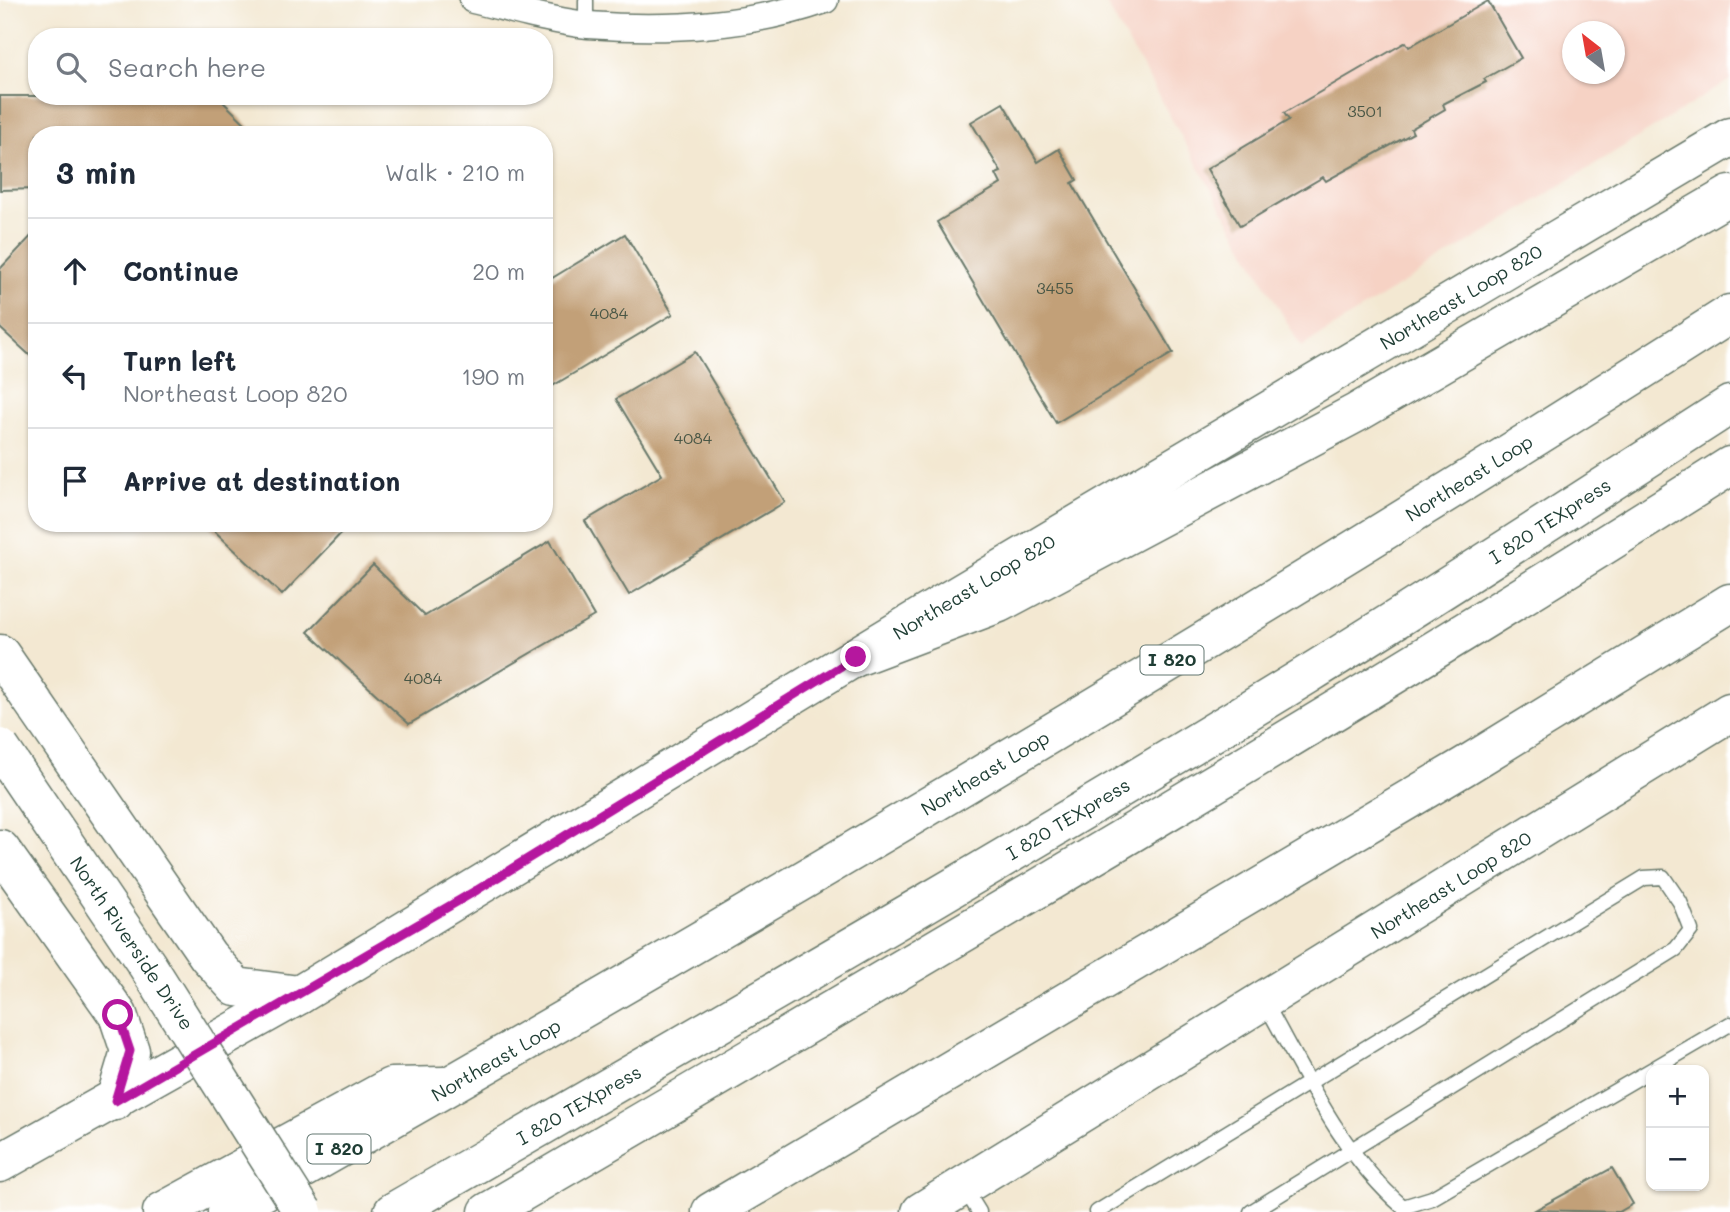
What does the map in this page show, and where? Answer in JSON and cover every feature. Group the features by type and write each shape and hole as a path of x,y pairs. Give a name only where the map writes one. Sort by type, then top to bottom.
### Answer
{"main road":[{"name":"Northeast Loop 820","path":"0,1163 115,1101 299,995 856,657 1730,137"},
{"path":"856,657 999,603 1358,412 1730,195"},
{"name":"Northeast Loop","path":"227,1212 608,996 1202,643 1524,445 1730,314"},
{"name":"I 820 TEXpress","path":"393,1212 889,926 1157,766 1332,659 1730,405"},
{"path":"488,1212 893,975 1306,727 1551,579 1730,466"},
{"path":"711,1212 1465,766 1730,603"},
{"path":"0,653 208,956 236,988 299,995"},
{"name":"Northeast Loop 820","path":"921,1212 971,1199 1264,1000 1726,723"},
{"name":"North Riverside Drive","path":"0,748 147,965 303,1212"},
{"path":"0,849 118,1015 130,1051 115,1101"},
{"path":"162,1212 391,1087 450,1086"}],"street":[{"path":"474,0 586,12 649,27 717,23 784,14 825,0"}],"lane":[{"path":"1097,1212 1644,878 1663,877 1680,902 1691,930 1676,949 1251,1212"},
{"path":"1264,1000 1352,1149 1376,1183 1403,1207 1432,1198 1730,1024"}],"shaded area":[{"path":"1104,0 1730,0 1730,80 1301,347"}],"building":[{"path":"1488,1 1521,58 1484,79 1486,82 1443,104 1445,109 1411,129 1413,133 1326,181 1323,177 1240,226 1207,169 1289,120 1284,113 1406,42 1409,47"},
{"path":"0,96 28,96 28,105 226,105 248,126 28,126 28,189 0,190"},
{"path":"1003,103 1038,162 1059,149 1077,180 1072,183 1173,353 1056,423 937,222 1001,184 996,174 1001,172 971,122"},
{"path":"625,234 673,314 553,386 553,278"},
{"path":"28,239 28,354 0,328 0,269"},
{"path":"695,352 785,502 629,595 585,521 662,475 616,399"},
{"path":"216,532 342,532 282,595"},
{"path":"550,541 594,616 409,724 308,632 373,565 425,616"},
{"path":"1612,1168 1633,1204 1619,1212 1535,1210"}],"route":[{"path":"118,1015 130,1051 115,1101 477,890 856,657"}]}
